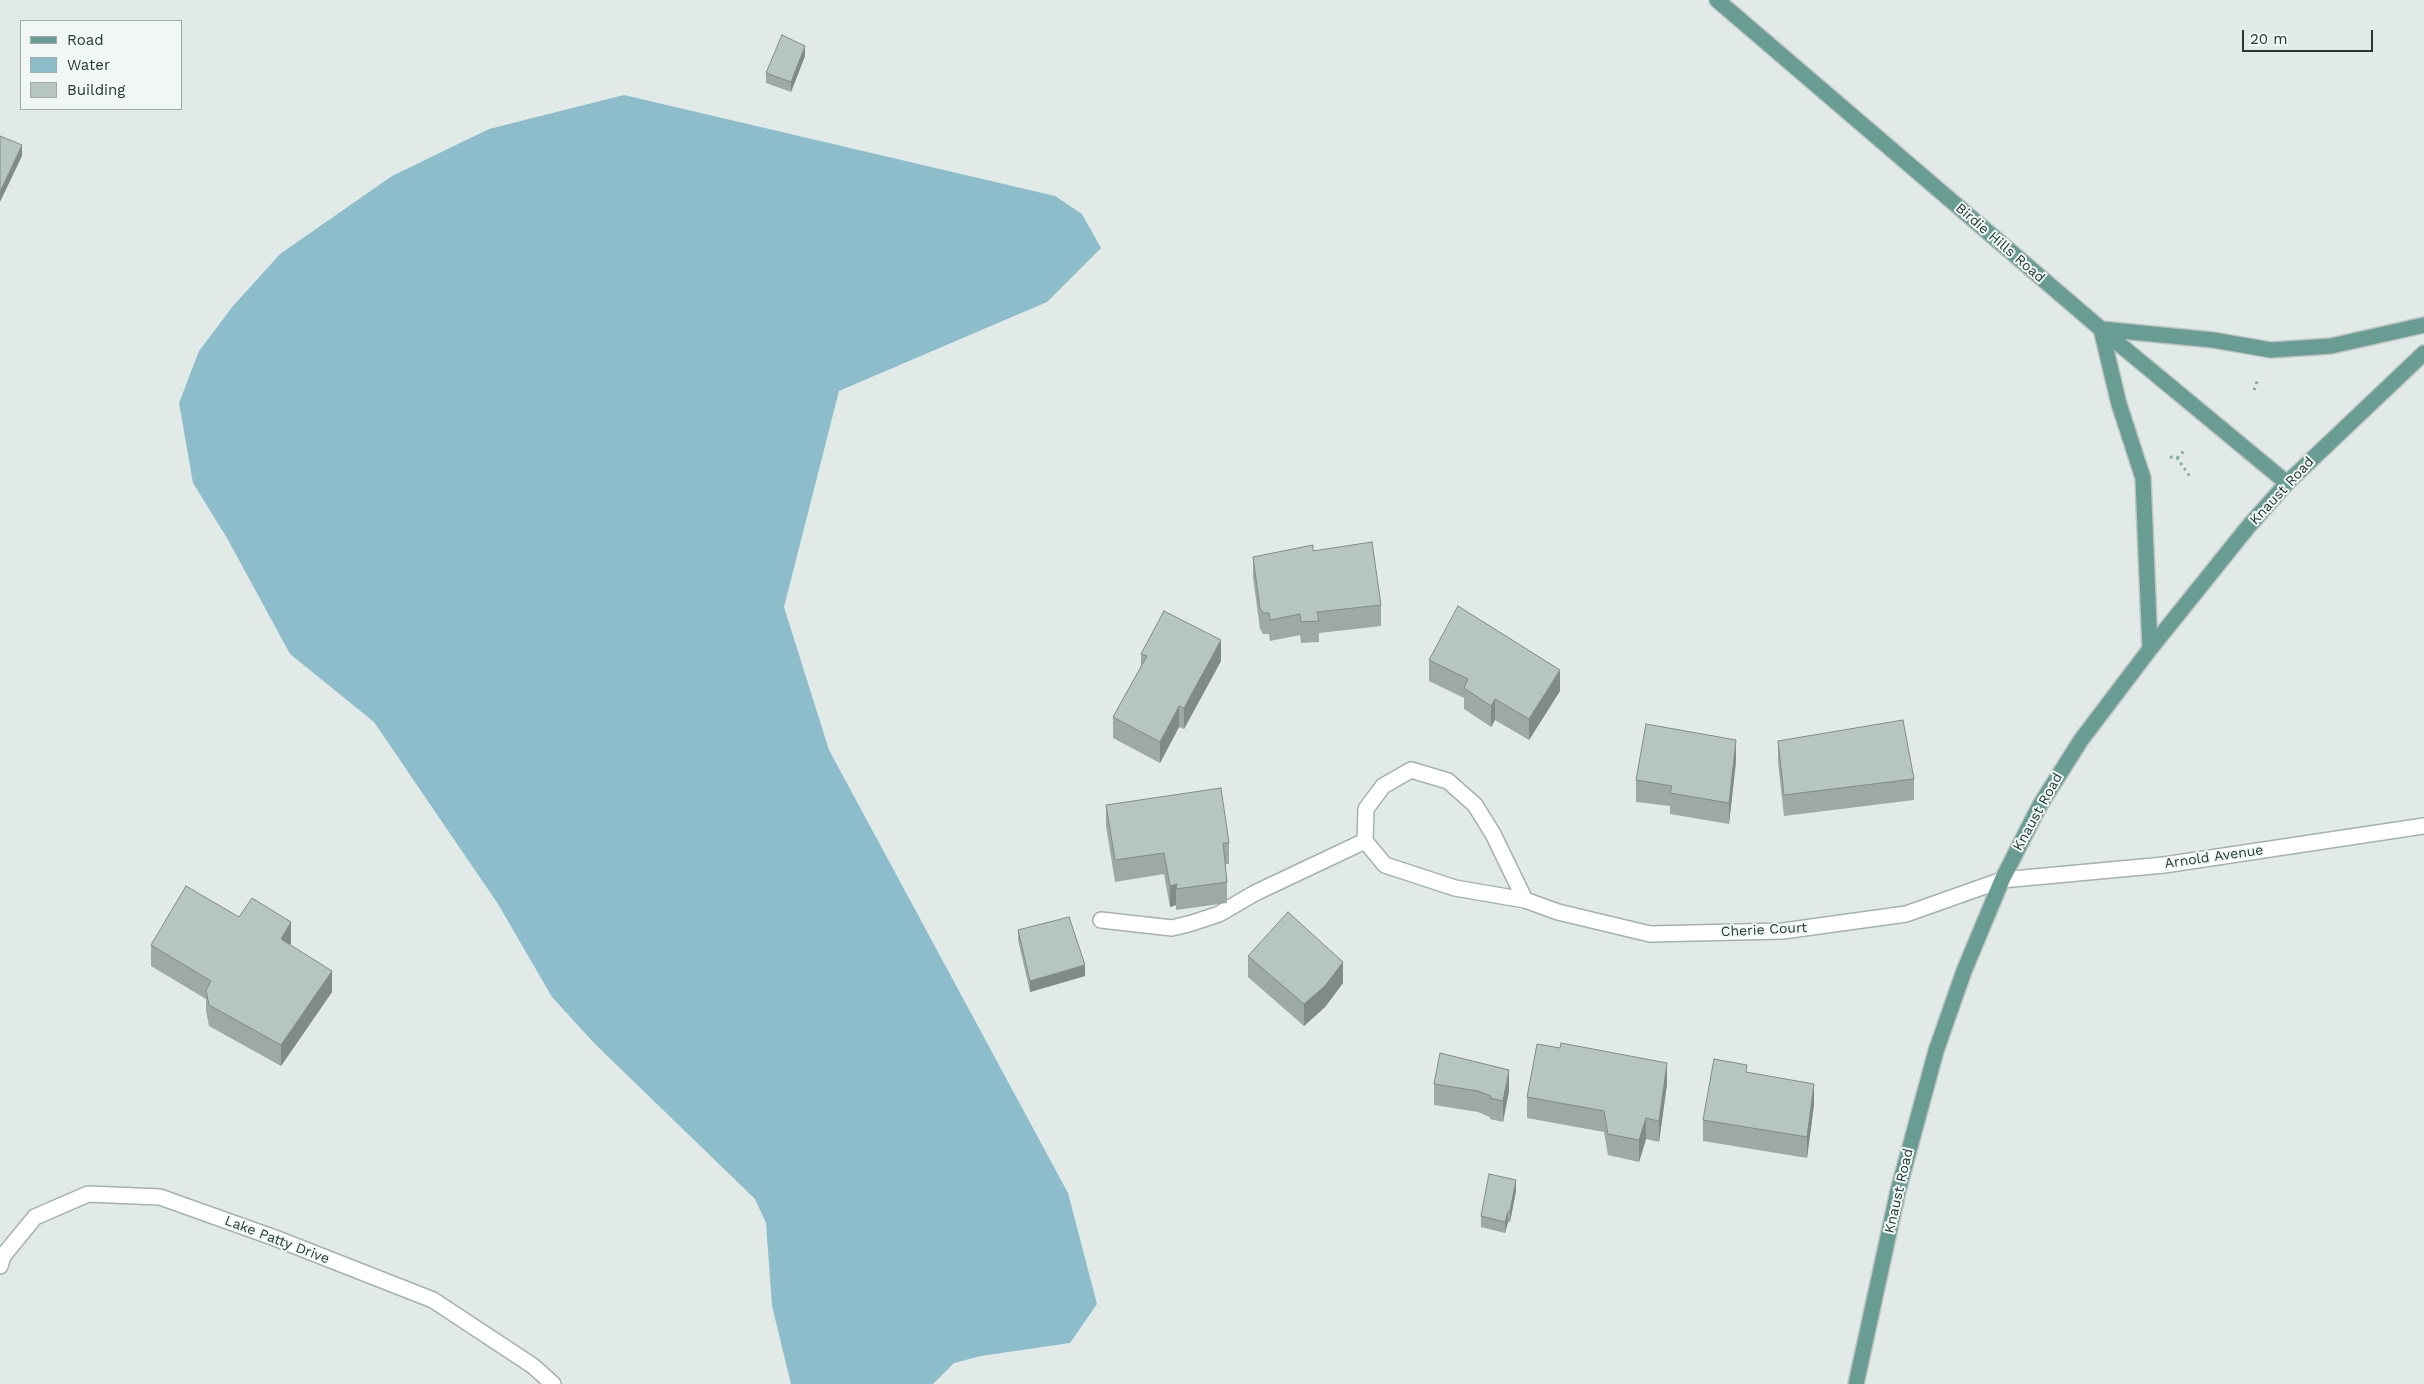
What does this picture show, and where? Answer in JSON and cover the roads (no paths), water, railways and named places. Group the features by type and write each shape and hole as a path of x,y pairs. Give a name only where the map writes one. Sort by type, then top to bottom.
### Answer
{"main road":[{"name":"Birdie Hills Road","path":"1717,0 2101,329 2287,483"},
{"path":"2150,649 2143,478 2119,404 2101,329 2212,340 2271,350 2331,346 2424,325"},
{"name":"Knaust Road","path":"1856,1384 1898,1192 1923,1097 1964,971 2002,880 2040,805 2071,755 2150,649 2210,573 2287,483 2424,353"}],"street":[{"path":"1101,920 1172,928 1192,924 1219,914 1255,893 1365,841 1366,809 1382,786 1411,770 1448,781 1475,805 1493,834 1525,900"},
{"name":"Arnold Avenue","path":"2002,880 2164,865 2424,826"},
{"name":"Cherie Court","path":"1365,841 1385,865 1413,876 1456,888 1525,900 1558,912 1650,934 1783,931 1906,914 2002,880"},
{"name":"Lake Patty Drive","path":"0,1266 3,1256 35,1217 88,1194 160,1197 275,1238 433,1300 533,1366 553,1384"}],"water":[{"path":"624,95 1055,196 1082,214 1101,248 1047,302 839,391 784,607 829,750 1068,1193 1097,1304 1070,1343 981,1356 954,1363 933,1384 791,1384 772,1306 766,1223 755,1199 595,1044 552,997 498,904 374,722 290,654 227,538 193,483 179,403 199,351 233,306 280,254 392,176 489,129"}]}
